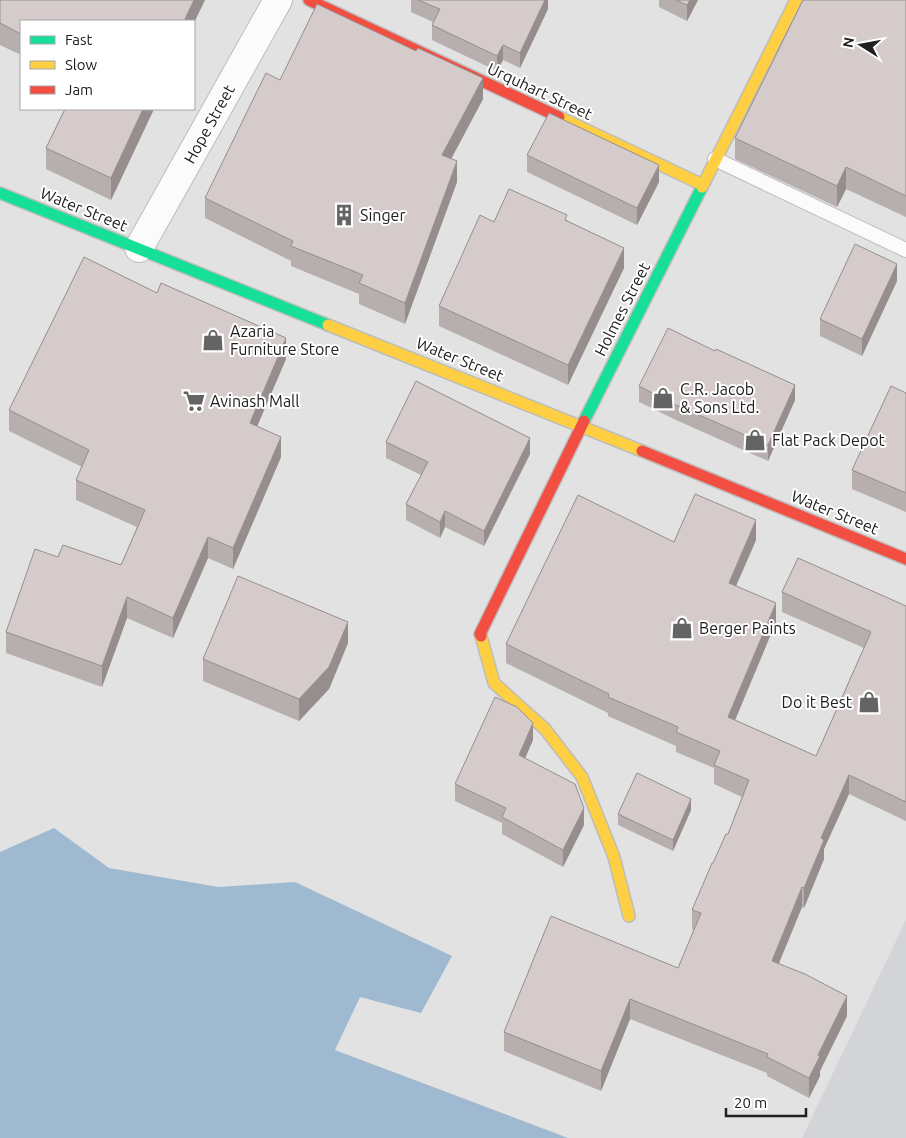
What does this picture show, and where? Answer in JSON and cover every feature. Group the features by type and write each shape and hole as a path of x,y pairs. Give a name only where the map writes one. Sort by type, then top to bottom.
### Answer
{"street":[{"name":"Hope Street","path":"139,248 278,0"},
{"name":"Urquhart Street","path":"309,0 703,185"},
{"name":"Holmes Street","path":"629,916 614,857 582,777 545,730 494,683 480,634 796,0"},
{"name":"Water Street","path":"0,193 582,426 906,559"}],"lane":[{"path":"716,159 906,250"}],"shaded area":[{"path":"906,920 906,1138 802,1138"}],"water":[{"path":"54,828 109,868 218,887 295,882 452,956 421,1013 360,997 335,1050 568,1138 0,1138 0,852"}],"building":[{"path":"0,0 194,0 184,20 20,20 20,33 0,23"},
{"path":"418,0 545,0 520,53 503,45 497,56 432,25 440,9"},
{"path":"676,0 690,0 687,5"},
{"path":"803,0 906,0 906,196 846,167 837,186 735,138"},
{"path":"317,4 416,51 418,48 483,78 442,155 457,161 405,303 359,283 363,275 291,246 293,241 205,198 266,73 280,80"},
{"path":"65,110 143,110 111,178 46,148"},
{"path":"549,113 659,165 637,208 527,155"},
{"path":"509,189 567,215 565,220 624,248 568,365 439,306 480,215 494,222"},
{"path":"855,244 897,264 862,339 820,319"},
{"path":"84,257 157,293 161,283 286,338 250,423 281,437 233,548 208,537 173,618 127,597 102,666 6,632 35,549 58,557 63,545 121,565 145,510 76,480 89,450 9,410"},
{"path":"668,328 715,351 716,349 795,385 768,445 676,405 639,386"},
{"path":"416,381 530,438 484,531 445,511 440,522 406,504 428,462 386,442"},
{"path":"891,386 906,393 906,493 852,470"},
{"path":"695,494 756,520 729,583 776,603 728,717 816,756 871,632 782,592 798,558 906,606 906,802 849,775 821,838 824,840 804,888 802,887 772,961 805,974 847,996 818,1055 820,1056 809,1078 767,1057 768,1054 630,999 601,1071 504,1032 551,916 678,968 701,913 692,910 712,863 726,834 728,834 749,780 714,765 720,751 676,732 678,727 608,697 609,694 506,644 578,495 674,542"},
{"path":"238,576 348,622 329,667 299,699 203,659"},
{"path":"495,697 517,707 533,723 519,755 575,784 584,808 563,850 502,817 506,808 455,784"},
{"path":"637,773 691,799 673,840 618,814"}],"traffic: fast":[{"path":"584,421 702,187"},
{"path":"0,193 328,325"}],"traffic: slow":[{"path":"702,187 796,0"},
{"path":"559,117 703,185"},
{"path":"328,325 642,451"},
{"path":"481,636 494,683 545,729 582,777 614,857 629,916"}],"traffic: jam":[{"path":"309,0 559,117"},
{"path":"481,636 480,634 584,421"},
{"path":"642,451 906,559"}],"place":[{"name":"Singer","path":"344,215"},
{"name":"Azaria Furniture Store","path":"213,340"},
{"name":"C.R. Jacob & Sons Ltd.","path":"663,398"},
{"name":"Avinash Mall","path":"194,401"},
{"name":"Flat Pack Depot","path":"755,440"},
{"name":"Berger Paints","path":"682,628"},
{"name":"Do it Best","path":"869,702"}]}
